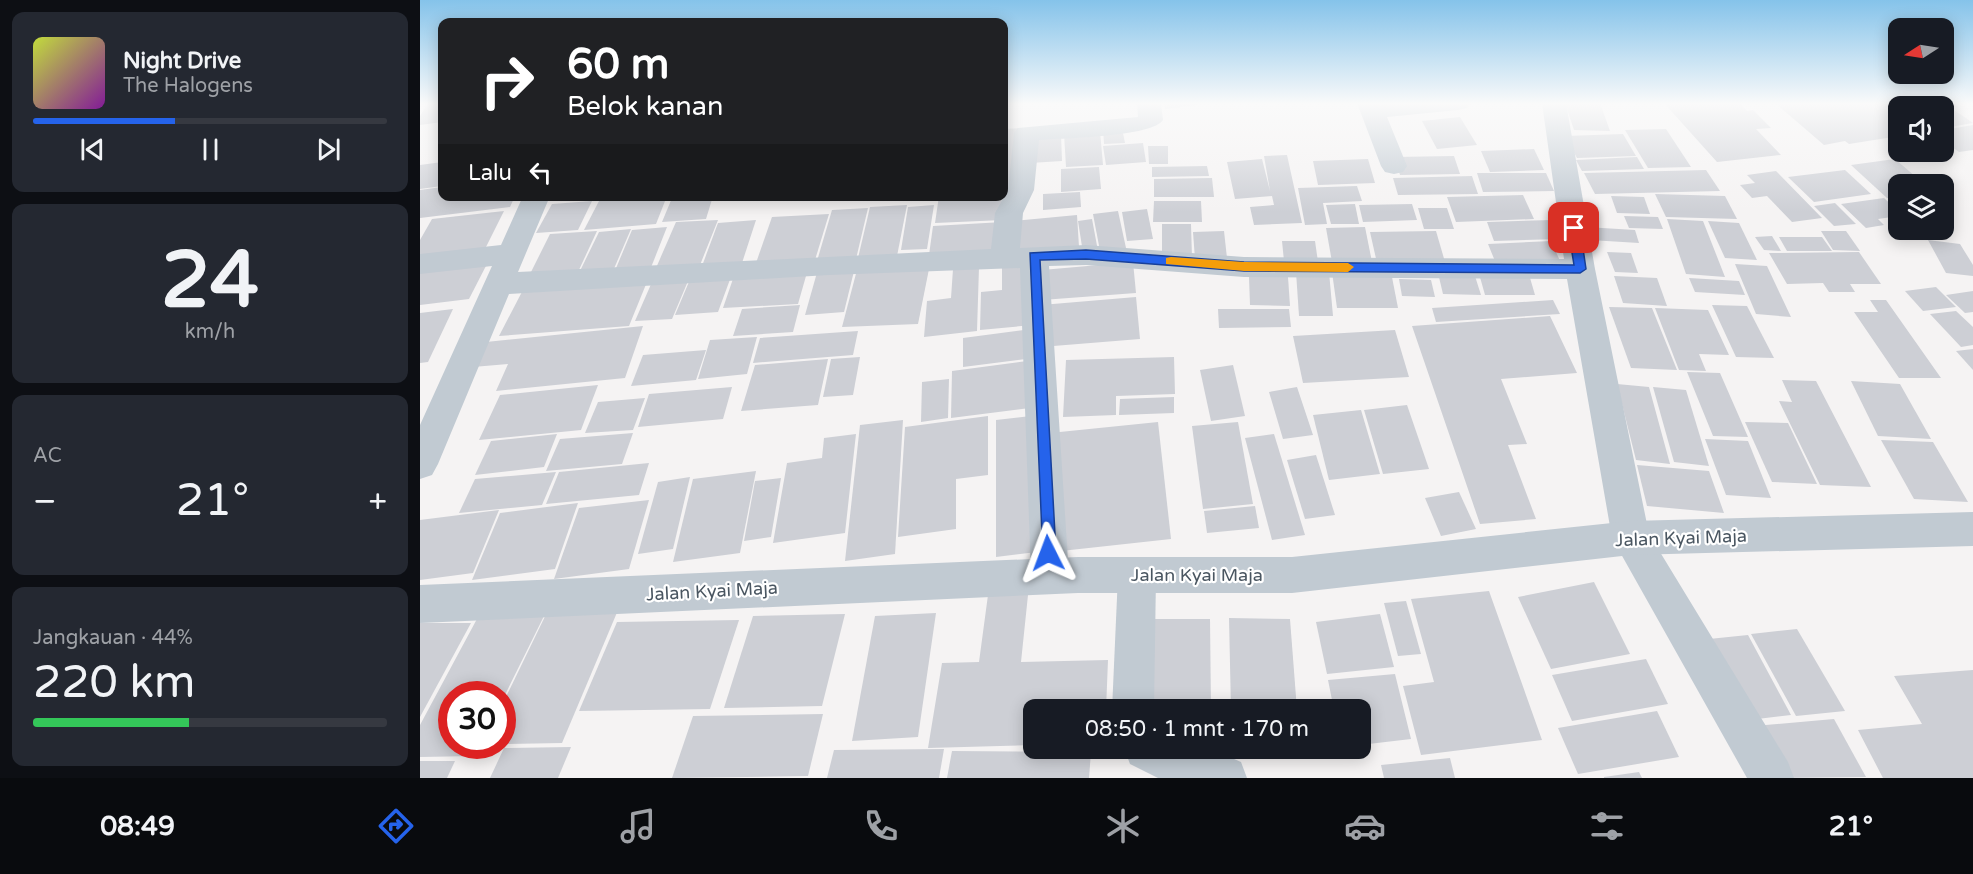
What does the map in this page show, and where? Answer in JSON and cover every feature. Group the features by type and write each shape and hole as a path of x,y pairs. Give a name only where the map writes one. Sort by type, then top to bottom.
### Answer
{"street":[{"path":"1027,139 1020,190 1010,213 1020,257 1050,576"},
{"path":"1384,139 1394,166"},
{"path":"1560,139 1580,269 1631,538 1772,778"},
{"path":"420,464 535,201"},
{"path":"420,264 512,254"},
{"path":"499,284 1086,255 1244,267 1580,269"},
{"name":"Jalan Kyai Maja","path":"420,604 1050,576 1292,575 1631,538 1973,530"},
{"path":"1134,699 1137,575"},
{"path":"1166,759 1217,773 1225,778"}],"building":[{"path":"1008,139 1019,139 1012,190 1008,190"},
{"path":"1030,139 1061,139 1062,161 1030,163"},
{"path":"1064,139 1101,139 1103,165 1066,167"},
{"path":"1104,139 1124,139 1125,143 1104,144"},
{"path":"1432,139 1474,139 1477,145 1437,149"},
{"path":"1567,139 1626,139 1636,156 1577,158"},
{"path":"1631,139 1673,139 1691,167 1648,168"},
{"path":"1697,139 1766,139 1781,155 1717,162"},
{"path":"1817,139 1878,139 1849,144 1845,141 1824,145"},
{"path":"1954,139 1973,139 1973,150 1959,152 1954,148"},
{"path":"1143,143 1146,162 1106,165 1103,146"},
{"path":"1148,146 1168,146 1168,164 1149,164"},
{"path":"1534,149 1544,170 1490,172 1481,151"},
{"path":"1287,155 1302,223 1254,225 1250,207 1274,205 1272,196 1235,199 1227,162 1262,159 1270,191 1264,156"},
{"path":"1454,156 1460,174 1400,175 1394,157"},
{"path":"1637,157 1644,169 1582,171 1576,160"},
{"path":"1368,159 1375,183 1318,185 1313,161"},
{"path":"1888,160 1888,162 1898,162 1912,174 1888,174 1887,198 1851,165"},
{"path":"438,163 438,187 420,189 420,165"},
{"path":"1207,166 1209,176 1152,177 1152,167"},
{"path":"1099,167 1101,189 1061,192 1061,169"},
{"path":"1706,170 1720,191 1595,194 1584,173"},
{"path":"1845,170 1871,194 1814,202 1788,177"},
{"path":"1776,171 1822,218 1792,222 1767,196 1752,198 1740,185 1755,183 1747,175"},
{"path":"1477,173 1546,173 1554,191 1483,192"},
{"path":"1472,176 1478,194 1398,195 1393,178"},
{"path":"1212,178 1214,197 1154,197 1154,179"},
{"path":"1357,186 1362,201 1323,203 1327,224 1305,225 1298,188"},
{"path":"438,188 438,201 513,201 510,207 420,218 420,190"},
{"path":"1080,192 1081,207 1043,210 1043,194"},
{"path":"1655,194 1725,196 1737,219 1666,217"},
{"path":"1523,195 1534,219 1456,222 1447,197"},
{"path":"1611,196 1644,197 1650,214 1617,213"},
{"path":"1884,198 1888,202 1888,218 1878,219 1884,225 1866,228 1841,204"},
{"path":"592,201 578,230 536,233 552,204"},
{"path":"599,201 665,201 656,224 584,230"},
{"path":"671,201 711,201 706,219 662,222"},
{"path":"938,201 1005,201 1003,220 935,223"},
{"path":"1154,201 1201,201 1202,222 1153,222"},
{"path":"1835,203 1856,224 1834,226 1814,206"},
{"path":"1355,204 1359,224 1331,224 1326,205"},
{"path":"1412,204 1417,220 1363,222 1359,205"},
{"path":"907,205 897,256 858,258 870,207"},
{"path":"934,205 927,249 901,250 908,207"},
{"path":"868,208 856,259 817,261 832,210"},
{"path":"1418,208 1447,208 1454,229 1424,229"},
{"path":"1147,209 1153,239 1127,241 1122,212"},
{"path":"504,211 481,257 420,264 420,240 432,219"},
{"path":"1118,211 1126,248 1100,251 1093,214"},
{"path":"829,214 815,260 756,263 772,217"},
{"path":"1077,215 1079,247 1012,253 1012,221"},
{"path":"1624,216 1658,217 1663,229 1629,228"},
{"path":"1092,219 1098,251 1083,253 1078,221"},
{"path":"1667,219 1703,221 1725,277 1686,274"},
{"path":"718,220 700,265 656,268 676,222"},
{"path":"756,220 742,263 702,266 718,223"},
{"path":"1552,220 1561,239 1494,241 1487,222"},
{"path":"1708,221 1739,223 1757,260 1725,258"},
{"path":"1003,222 1001,251 929,255 933,226"},
{"path":"1162,224 1191,224 1192,258 1162,259"},
{"path":"667,227 650,270 614,273 632,230"},
{"path":"1365,227 1372,262 1332,262 1326,228"},
{"path":"1586,227 1635,230 1639,243 1590,240"},
{"path":"631,229 613,271 579,273 599,232"},
{"path":"597,231 578,272 529,276 550,234"},
{"path":"1224,231 1227,258 1195,259 1193,232"},
{"path":"1436,231 1445,262 1377,263 1370,232"},
{"path":"1821,231 1846,231 1860,251 1833,250"},
{"path":"1772,236 1781,251 1764,250 1755,237"},
{"path":"1779,237 1822,237 1832,251 1787,251"},
{"path":"1928,240 1960,244 1973,265 1973,276 1946,273"},
{"path":"1282,241 1315,241 1318,262 1284,261"},
{"path":"1551,241 1561,263 1497,266 1488,244"},
{"path":"1607,252 1631,253 1638,273 1615,272"},
{"path":"1859,252 1881,284 1850,284 1855,292 1829,292 1823,283 1787,284 1769,253"},
{"path":"489,260 469,299 420,305 420,267"},
{"path":"1031,262 1033,325 980,330 981,292 1002,290 1002,265"},
{"path":"1133,262 1136,293 1042,300 1042,270"},
{"path":"930,264 918,324 842,327 858,266"},
{"path":"1735,264 1767,266 1791,317 1756,314"},
{"path":"855,267 844,312 805,315 818,269"},
{"path":"979,267 977,331 924,337 927,301 951,298 953,269"},
{"path":"808,269 798,304 723,308 735,273"},
{"path":"1478,270 1528,271 1535,295 1485,295"},
{"path":"1296,272 1329,272 1333,316 1299,316"},
{"path":"1332,272 1391,272 1398,308 1337,308"},
{"path":"1438,273 1474,273 1481,295 1443,294"},
{"path":"691,274 672,319 635,321 655,275"},
{"path":"732,274 718,312 675,315 691,277"},
{"path":"1614,276 1657,278 1667,306 1623,303"},
{"path":"649,277 629,326 499,336 525,286"},
{"path":"1249,277 1288,277 1290,306 1250,305"},
{"path":"1689,278 1739,281 1745,295 1695,292"},
{"path":"1399,279 1431,280 1435,297 1402,296"},
{"path":"1936,287 1956,307 1923,311 1905,291"},
{"path":"1973,291 1973,312 1965,313 1946,295"},
{"path":"1136,297 1140,339 1041,347 1041,305"},
{"path":"1553,300 1560,314 1436,322 1432,308"},
{"path":"1870,300 1886,300 1941,378 1899,378 1854,312 1878,312"},
{"path":"800,305 793,332 733,336 742,309"},
{"path":"1712,305 1747,306 1774,358 1736,357"},
{"path":"1609,307 1652,308 1677,370 1631,368"},
{"path":"1655,308 1708,310 1729,355 1699,354 1706,371 1679,370"},
{"path":"453,309 428,362 420,363 420,313"},
{"path":"1218,309 1289,309 1291,327 1219,328"},
{"path":"1956,311 1973,327 1973,345 1961,347 1930,314"},
{"path":"1550,316 1577,373 1501,379 1527,444 1508,445 1536,519 1480,524 1412,326"},
{"path":"643,326 625,378 496,391 508,364 473,367 486,342"},
{"path":"1032,329 1034,358 963,367 963,338"},
{"path":"1395,330 1409,377 1303,383 1293,336"},
{"path":"858,331 853,355 753,363 760,338"},
{"path":"757,337 747,374 698,379 710,340"},
{"path":"1973,349 1973,370 1956,351"},
{"path":"706,350 696,380 631,386 643,355"},
{"path":"860,357 853,395 823,397 831,359"},
{"path":"1174,357 1175,394 1116,396 1116,415 1063,417 1066,360"},
{"path":"828,359 818,405 741,411 755,365"},
{"path":"1034,360 1038,407 951,418 952,371"},
{"path":"1233,365 1245,416 1211,421 1200,370"},
{"path":"1687,372 1720,373 1748,437 1713,436"},
{"path":"949,379 948,418 921,422 922,382"},
{"path":"1782,380 1816,381 1871,487 1820,485 1779,401 1792,402"},
{"path":"1851,381 1900,384 1931,439 1878,436"},
{"path":"1617,384 1649,387 1670,464 1636,460"},
{"path":"598,385 581,430 479,440 500,395"},
{"path":"732,387 723,419 638,427 649,394"},
{"path":"1297,387 1313,435 1283,439 1269,392"},
{"path":"1653,387 1686,390 1709,466 1674,462"},
{"path":"1174,397 1174,413 1119,415 1120,399"},
{"path":"645,398 633,430 585,433 598,402"},
{"path":"1407,405 1429,469 1383,474 1364,410"},
{"path":"1361,410 1380,474 1329,480 1313,415"},
{"path":"1039,415 1045,551 996,557 996,420"},
{"path":"988,416 988,475 956,479 956,529 898,537 905,427"},
{"path":"903,420 895,554 845,561 860,425"},
{"path":"1158,422 1171,539 1052,552 1050,433"},
{"path":"1238,422 1253,504 1203,509 1192,426"},
{"path":"1745,422 1788,423 1817,484 1772,482"},
{"path":"633,433 622,464 546,471 560,439"},
{"path":"557,434 544,467 475,475 491,441"},
{"path":"856,434 845,533 773,543 787,463 822,458 824,438"},
{"path":"1274,434 1305,535 1272,540 1245,438"},
{"path":"1705,439 1748,441 1771,498 1726,495"},
{"path":"1881,440 1933,442 1968,502 1914,499"},
{"path":"1316,455 1335,515 1305,519 1287,460"},
{"path":"649,463 639,495 546,504 559,472"},
{"path":"1637,465 1709,471 1724,513 1647,506"},
{"path":"756,471 740,553 673,562 693,479"},
{"path":"556,472 542,505 459,513 475,479"},
{"path":"690,477 673,549 638,554 658,482"},
{"path":"781,478 771,537 744,541 755,481"},
{"path":"1459,492 1476,529 1441,536 1425,498"},
{"path":"649,500 629,569 554,579 579,508"},
{"path":"578,503 555,569 472,580 500,513"},
{"path":"1255,506 1259,528 1207,533 1204,511"},
{"path":"499,510 473,573 420,580 420,520"},
{"path":"1594,582 1630,654 1551,669 1518,597"},
{"path":"1489,591 1542,740 1421,755 1403,686 1434,682 1411,599"},
{"path":"988,595 1028,595 1021,662 1108,660 1106,699 1023,699 1023,745 928,748 942,663 979,662"},
{"path":"1406,601 1421,654 1398,656 1384,603"},
{"path":"621,603 562,743 516,744 516,681 514,681 551,604"},
{"path":"936,613 918,737 852,741 875,616"},
{"path":"845,614 822,706 724,708 753,616"},
{"path":"1380,614 1394,667 1327,674 1316,622"},
{"path":"544,616 512,681 444,681 478,617"},
{"path":"1229,618 1290,619 1296,699 1231,699"},
{"path":"1146,619 1210,619 1211,699 1143,699"},
{"path":"739,620 710,709 579,711 617,622"},
{"path":"420,623 471,623 438,681 420,717"},
{"path":"1797,629 1845,711 1796,716 1751,634"},
{"path":"1748,635 1791,715 1749,720 1709,639"},
{"path":"1646,659 1668,704 1572,721 1552,675"},
{"path":"1973,670 1973,778 1883,778 1858,730 1922,724 1894,676"},
{"path":"1395,674 1411,739 1371,744 1371,699 1332,699 1328,680"},
{"path":"438,691 438,757 420,757 420,725"},
{"path":"1657,711 1679,757 1578,774 1558,728"},
{"path":"823,714 808,776 672,778 693,716"},
{"path":"1834,719 1866,777 1780,778 1754,726"},
{"path":"571,747 558,778 490,778 499,759 516,759 516,748"},
{"path":"944,749 939,778 827,778 834,750"},
{"path":"952,751 1023,752 1023,759 1090,759 1089,778 947,778"},
{"path":"1450,758 1455,778 1384,778 1381,765"},
{"path":"420,761 455,761 447,778 420,778"},
{"path":"1639,772 1642,778 1604,778 1604,777"}],"slow traffic":[{"path":"1171,261 1244,267 1348,267"}],"route":[{"path":"1048,553 1034,256 1086,255 1244,267 1580,269 1574,228"}]}
